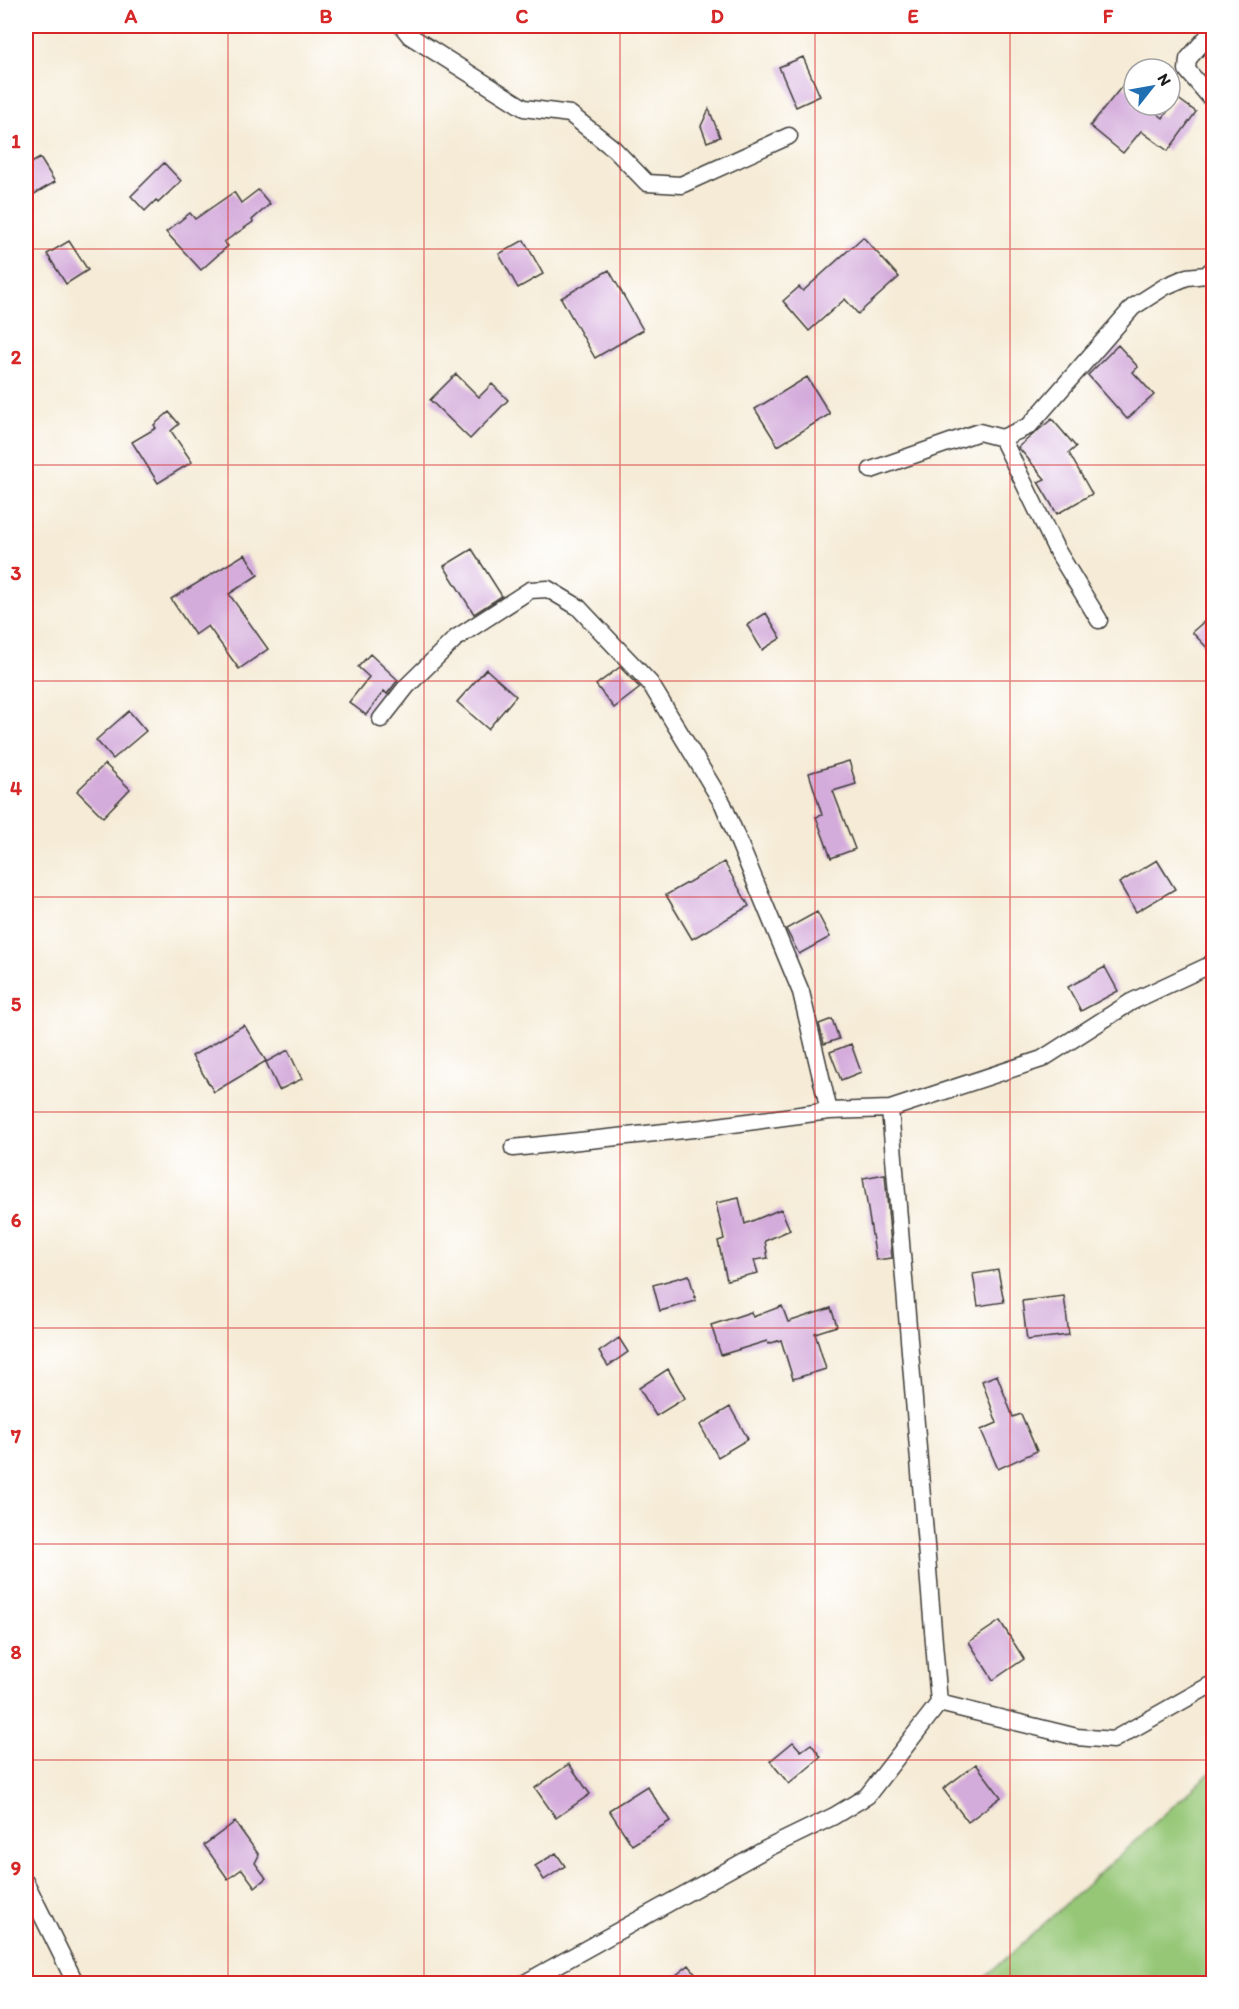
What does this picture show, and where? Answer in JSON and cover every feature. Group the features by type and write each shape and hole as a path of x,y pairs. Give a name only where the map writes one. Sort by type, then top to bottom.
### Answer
{"street":[{"path":"402,26 410,36 524,108 570,114 614,149 646,183 681,185 789,136"},
{"path":"1214,29 1188,59 1188,70 1214,102"},
{"path":"871,470 979,432 1002,438 1029,426 1132,307 1166,286 1187,277 1211,274"},
{"path":"1002,438 1056,549 1099,620"},
{"path":"381,719 407,686 456,638 530,590 548,589 578,607 650,682 723,804 801,992 829,1111"},
{"path":"513,1148 703,1128 829,1111 890,1109 1042,1059 1131,1002 1210,965 1214,960"},
{"path":"523,1983 766,1850 834,1816 867,1796 939,1704 890,1109"},
{"path":"939,1704 1077,1737 1113,1740 1214,1683"},
{"path":"26,1883 76,1983"}],"green space":[{"path":"1213,1770 1213,1983 979,1983"}],"building":[{"path":"803,57 820,96 796,107 779,67"},
{"path":"1122,86 1122,117 1182,117 1182,102 1196,112 1168,151 1141,131 1123,153 1090,126"},
{"path":"709,109 720,137 707,142 701,126"},
{"path":"40,158 55,182 26,199 26,166"},
{"path":"164,163 181,181 158,203 156,200 145,211 131,196"},
{"path":"258,190 270,204 252,220 253,222 224,242 228,246 201,270 166,232 190,213 195,219 234,192 241,203"},
{"path":"863,237 899,277 858,314 845,299 809,331 783,301 799,287 803,291"},
{"path":"524,240 543,274 518,288 499,254"},
{"path":"69,241 88,270 66,284 47,254"},
{"path":"609,270 643,330 595,358 561,298"},
{"path":"1118,345 1138,367 1133,372 1154,395 1127,419 1088,375"},
{"path":"456,374 479,397 492,384 508,400 470,439 430,400"},
{"path":"807,377 830,414 778,446 755,409"},
{"path":"169,412 179,424 171,431 192,462 158,483 132,442 156,428 154,425"},
{"path":"1052,419 1076,447 1069,453 1092,494 1057,514 1038,482 1045,479 1018,447"},
{"path":"472,549 502,596 474,614 444,566"},
{"path":"245,554 258,575 229,594 268,649 239,669 208,626 195,635 171,599"},
{"path":"766,613 781,638 762,650 747,625"},
{"path":"1207,619 1214,626 1214,655 1192,632"},
{"path":"370,654 398,680 387,694 384,691 366,715 349,702 369,677 358,667"},
{"path":"620,667 640,688 614,708 596,685"},
{"path":"486,669 516,696 488,729 457,702"},
{"path":"129,711 146,731 113,759 96,740"},
{"path":"849,761 856,784 833,791 855,849 831,858 816,817 822,815 809,773"},
{"path":"105,764 130,789 103,817 77,791"},
{"path":"1157,860 1175,889 1136,912 1119,883"},
{"path":"724,862 749,906 692,939 666,895"},
{"path":"817,912 830,937 799,954 786,929"},
{"path":"1105,967 1118,991 1081,1011 1068,987"},
{"path":"832,1019 839,1039 824,1044 819,1024"},
{"path":"244,1025 266,1061 214,1092 192,1056"},
{"path":"851,1044 861,1072 841,1080 830,1052"},
{"path":"288,1050 302,1079 279,1090 266,1062"},
{"path":"885,1174 892,1258 876,1260 863,1178"},
{"path":"739,1198 745,1224 781,1209 790,1230 765,1241 768,1258 754,1260 758,1273 727,1280 718,1241 724,1239 716,1203"},
{"path":"998,1270 1004,1302 978,1306 973,1274"},
{"path":"689,1275 696,1301 660,1311 653,1285"},
{"path":"1064,1296 1069,1335 1027,1340 1022,1301"},
{"path":"782,1306 788,1322 831,1308 837,1326 815,1333 826,1369 793,1379 781,1340 768,1344 767,1341 721,1355 711,1325 751,1312 753,1317"},
{"path":"619,1338 628,1352 608,1366 599,1352"},
{"path":"668,1369 685,1398 656,1416 639,1388"},
{"path":"997,1375 1013,1417 1021,1414 1037,1451 998,1469 981,1430 997,1423 982,1381"},
{"path":"730,1407 748,1439 718,1457 700,1425"},
{"path":"1000,1621 1024,1659 993,1680 969,1642"},
{"path":"793,1742 801,1751 811,1744 821,1757 789,1784 770,1761"},
{"path":"569,1764 590,1794 556,1818 535,1788"},
{"path":"976,1764 1001,1797 968,1822 943,1789"},
{"path":"647,1786 670,1821 632,1845 609,1810"},
{"path":"235,1822 259,1855 255,1863 266,1878 255,1887 242,1869 228,1879 204,1845"},
{"path":"556,1853 565,1866 544,1880 535,1866"},
{"path":"689,1965 703,1983 666,1983"}]}
